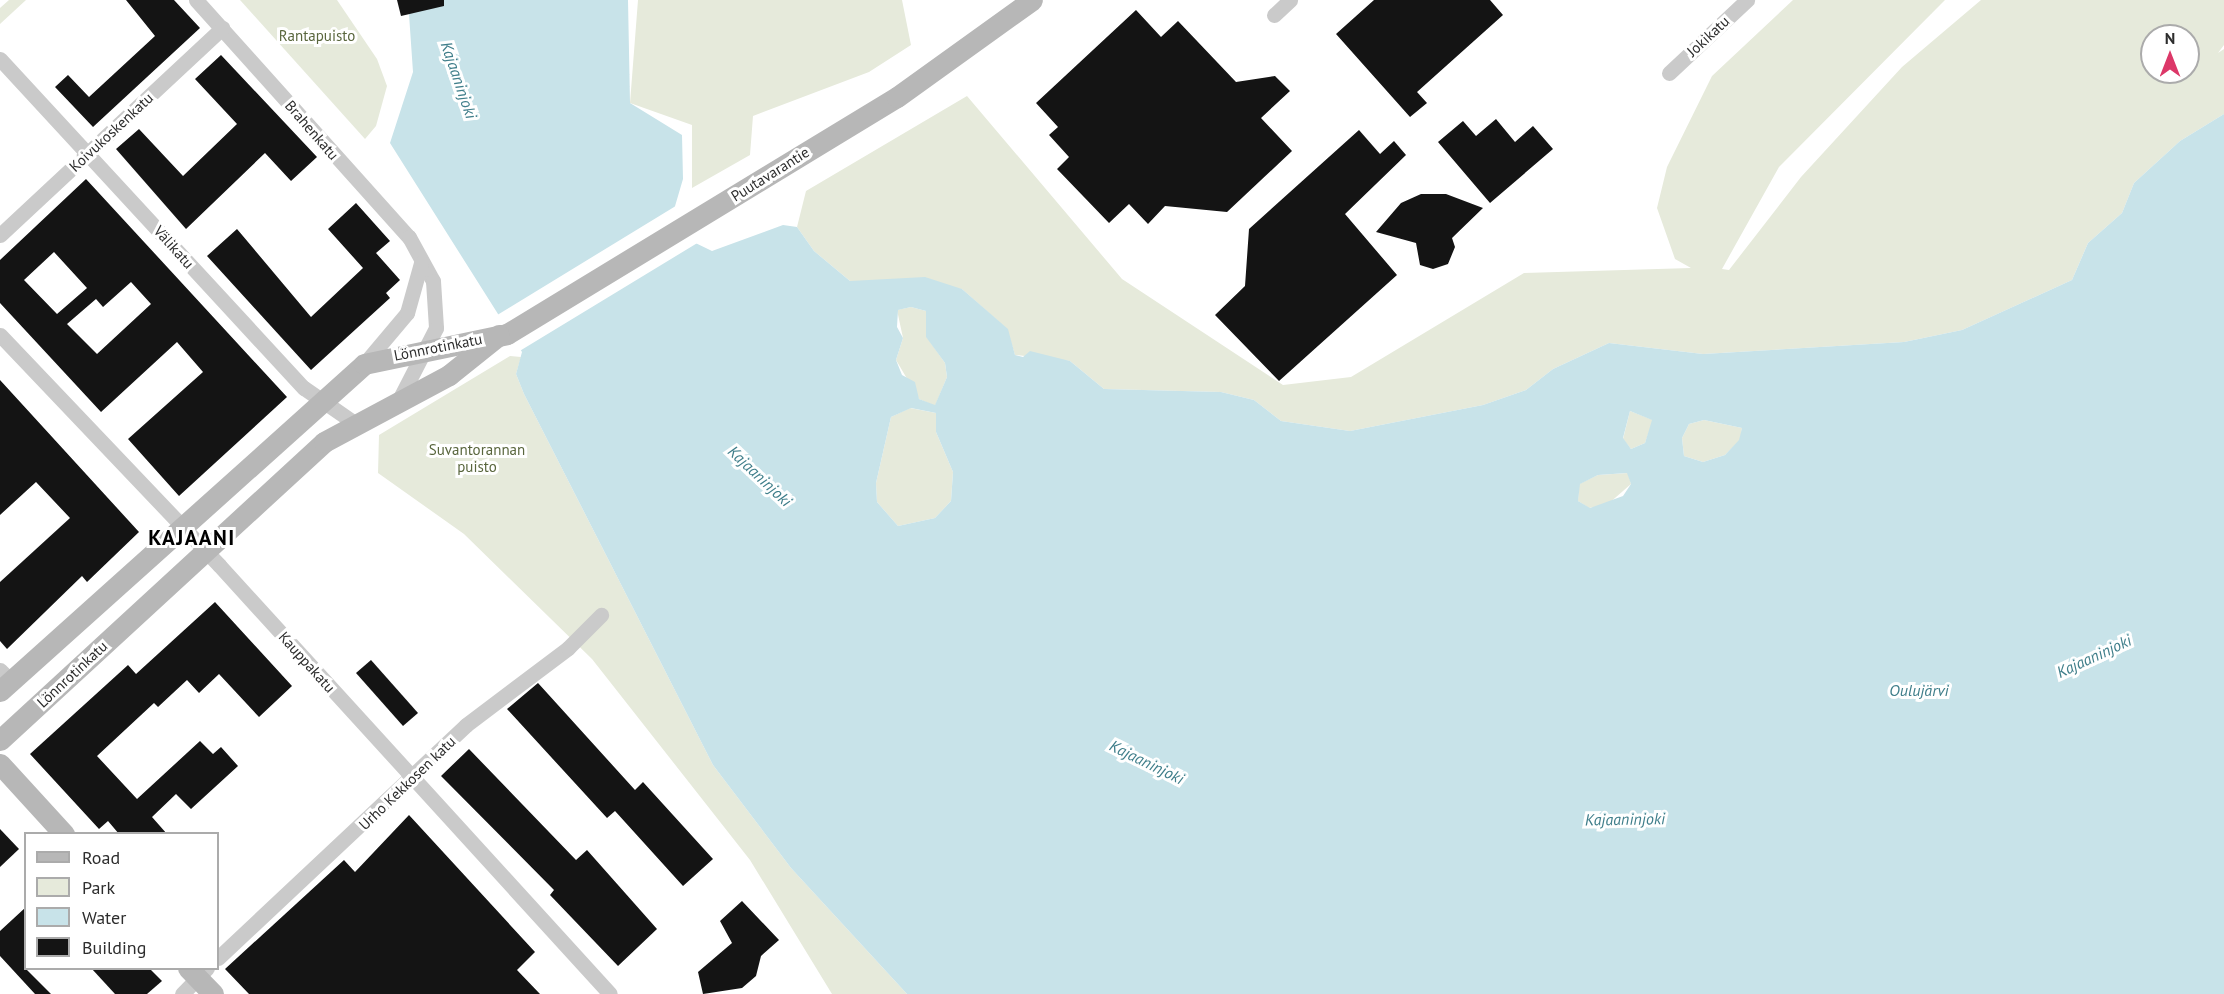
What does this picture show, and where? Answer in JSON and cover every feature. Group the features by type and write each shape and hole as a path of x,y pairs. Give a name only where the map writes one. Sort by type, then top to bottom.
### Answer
{"main road":[{"name":"Puutavarantie","path":"503,334 748,188 960,55 1032,0"},
{"name":"Lönnrotinkatu","path":"4,681 364,364 431,346 503,334"},
{"name":"Lönnrotinkatu","path":"0,740 324,442 397,404 478,356 503,334"},
{"path":"0,764 62,832"},
{"path":"198,972 213,994"}],"street":[{"name":"Brahenkatu","path":"196,0 409,237 421,263 433,281 439,313 431,346 397,404"},
{"path":"1274,15 1290,0"},
{"name":"Jokikatu","path":"1669,73 1747,0"},
{"name":"Koivukoskenkatu","path":"0,236 222,28"},
{"name":"Välikatu","path":"0,59 320,403 356,424"},
{"path":"364,364 407,313 421,263"},
{"name":"Kauppakatu","path":"0,335 204,551 610,994"},
{"name":"Urho Kekkosen katu","path":"219,957 466,725 568,648 601,615"},
{"path":"182,994 198,972"}],"green space":[{"path":"9,0 26,0 0,24 0,8"},
{"name":"Rantapuisto","path":"240,0 337,0 377,59 387,86 376,126 365,139"},
{"path":"638,0 902,0 911,45 869,72 753,116 750,155 692,188 692,125 630,103"},
{"path":"1793,0 1945,0 1779,167 1722,269 1729,270 1801,177 1902,67 1981,0 2224,0 2224,45 2218,53 2224,49 2224,114 2180,141 2134,183 2122,213 2088,243 2072,280 1962,330 1904,342 1703,354 1609,343 1553,369 1526,390 1483,405 1350,431 1281,421 1254,400 1221,392 1104,389 1070,361 1015,355 1007,329 962,289 850,281 814,251 797,227 806,191 967,96 1122,279 1283,385 1351,377 1524,273 1691,268 1675,259 1657,208 1667,167 1712,76"},
{"path":"911,307 926,311 926,336 945,363 947,377 935,406 919,399 896,360 903,338 897,310"},
{"name":"Suvantorannan puisto","path":"510,356 521,357 516,374 524,394 713,765 791,868 907,994 832,994 750,860 592,659 464,534 378,473 379,435"},
{"path":"910,408 936,413 936,432 953,472 951,501 935,518 898,526 877,502 876,483 891,417"},
{"path":"1630,411 1653,420 1645,443 1631,449 1623,439"},
{"path":"1704,420 1742,428 1740,440 1725,455 1703,462 1684,456 1682,438 1689,424"},
{"path":"1628,473 1631,484 1607,505 1589,508 1578,501 1579,484 1598,475"}],"water":[{"name":"Oulujärvi","path":"408,0 628,0 630,103 682,135 683,179 673,213 681,236 712,251 783,225 797,227 814,251 850,281 925,277 962,289 1008,329 1015,355 1023,357 1030,351 1070,361 1104,389 1221,392 1254,400 1281,421 1350,431 1483,405 1526,390 1553,369 1609,343 1703,354 1904,342 1962,330 2072,280 2088,243 2122,213 2134,183 2180,141 2224,114 2224,994 907,994 791,868 713,765 524,394 516,374 522,352 390,143 413,72","holes":["911,307 926,311 926,337 945,363 947,377 935,405 919,399 915,382 902,375 896,360 903,338 897,327 898,310","911,408 936,413 936,432 953,472 951,501 935,518 898,526 877,502 876,483 891,417","1630,411 1652,420 1645,443 1631,449 1623,438","1704,420 1742,428 1739,440 1725,455 1703,462 1684,456 1682,438 1689,424","1627,473 1631,484 1623,496 1590,508 1578,501 1580,484 1598,475"]}],"pier":[{"path":"679,204 683,234 699,242 518,352 494,317"}],"building":[{"path":"126,0 174,0 200,28 93,127 55,87 68,75 89,97 155,36"},
{"path":"397,0 444,0 444,6 401,16"},
{"path":"1374,0 1490,0 1503,15 1417,92 1427,103 1410,117 1336,34"},
{"path":"1136,10 1161,37 1178,21 1236,82 1275,76 1290,91 1261,118 1292,151 1227,212 1165,206 1148,224 1129,204 1109,223 1057,169 1069,157 1049,135 1058,127 1036,103"},
{"path":"221,55 317,157 291,181 265,153 186,229 116,149 139,129 183,176 237,124 195,79"},
{"path":"1496,119 1515,142 1533,126 1553,149 1490,203 1438,142 1463,121 1476,136"},
{"path":"1359,130 1380,154 1394,141 1406,155 1345,214 1397,275 1279,381 1215,315 1245,286 1249,229"},
{"path":"86,179 287,397 179,496 128,439 203,372 177,342 101,412 0,303 0,260","holes":["54,252 87,288 57,314 24,280","131,282 151,304 97,354 67,324 96,299 103,307"]},
{"path":"1421,194 1446,194 1483,208 1452,238 1455,247 1448,264 1433,269 1420,265 1416,243 1376,232 1401,203"},
{"path":"356,203 390,241 376,253 400,280 386,293 390,298 311,370 207,256 237,229 311,317 363,268 328,229"},
{"path":"0,380 139,532 87,582 82,576 7,649 0,641 0,582 70,518 36,482 0,515"},
{"path":"215,602 292,686 259,717 219,674 199,693 187,680 158,707 154,703 97,756 137,799 200,741 213,754 221,747 238,766 191,809 176,794 152,817 165,832 117,832 108,821 99,829 30,754 128,665 136,674"},
{"path":"371,660 418,713 403,726 356,673"},
{"path":"538,683 635,790 643,782 713,859 683,886 615,811 607,818 507,709"},
{"path":"469,749 576,860 587,850 657,929 618,966 550,895 554,890 441,776"},
{"path":"409,815 535,952 517,970 540,994 249,994 225,969 344,860 355,872"},
{"path":"0,829 19,849 0,867"},
{"path":"742,901 779,940 761,956 756,976 742,988 703,994 698,972 732,943 720,921"},
{"path":"24,909 24,970 27,970 51,994 35,994 0,956 0,931"},
{"path":"93,970 151,970 162,981 147,994 115,994"}],"district":[{"name":"KAJAANI","path":"192,538"}],"water label":[{"name":"Kajaaninjoki","path":"459,80"},
{"name":"Kajaaninjoki","path":"760,476"},
{"name":"Kajaaninjoki","path":"2094,656"},
{"name":"Kajaaninjoki","path":"1147,762"},
{"name":"Kajaaninjoki","path":"1625,819"}]}
